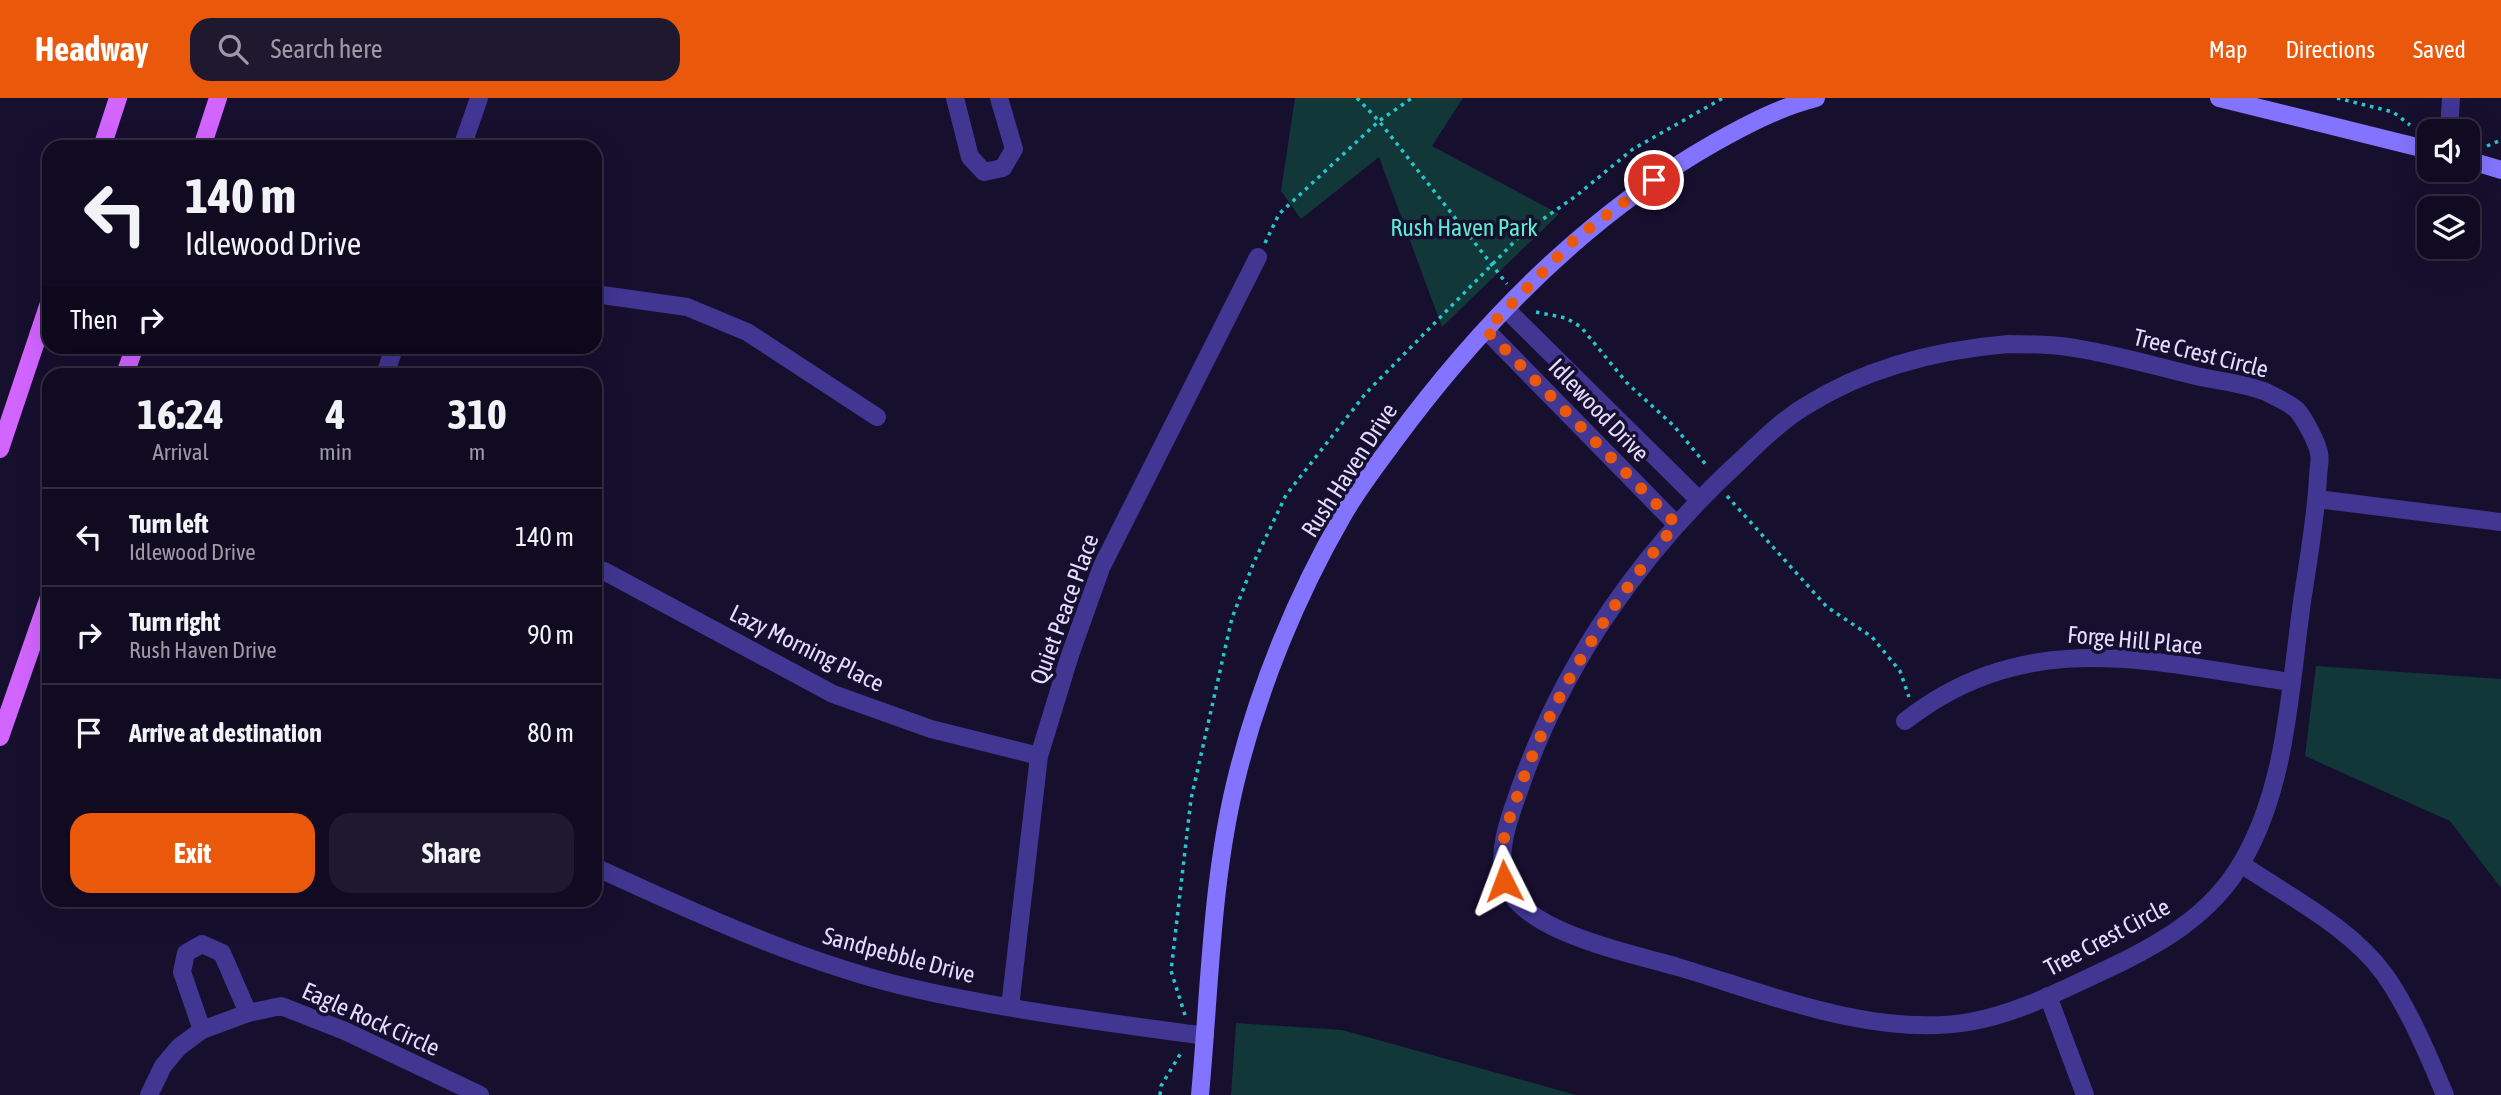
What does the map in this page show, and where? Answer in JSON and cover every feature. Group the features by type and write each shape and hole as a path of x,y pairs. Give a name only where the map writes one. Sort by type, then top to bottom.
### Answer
{"main road":[{"path":"104,140 118,98"},
{"path":"204,140 218,98"},
{"path":"0,449 42,324"},
{"path":"0,737 42,617"}],"street":[{"path":"464,140 479,98"},
{"path":"955,98 970,157 984,172 1003,168 1014,149 999,98"},
{"name":"Rush Haven Drive","path":"1200,1095 1225,833 1238,772 1277,657 1310,579 1342,516 1441,378 1577,237 1654,180 1739,130 1816,98"},
{"path":"2219,98 2417,147"},
{"path":"2450,119 2451,98"},
{"path":"2480,164 2501,170"},
{"name":"Quiet Peace Place","path":"1010,1007 1039,756 1070,655 1101,568 1258,257"},
{"path":"602,295 687,307 747,332 877,417"},
{"name":"Idlewood Drive","path":"1512,303 1698,499"},
{"name":"Idlewood Drive","path":"1486,330 1676,524"},
{"name":"Tree Crest Circle","path":"2008,344 2070,347 2265,392 2297,410 2319,452 2317,499 2272,787 2241,864 2205,909 2174,933 2125,960 2048,996 1976,1021 1920,1026 1893,1024 1797,1002 1604,945 1551,926 1518,906 1504,881 1503,845 1528,767 1581,656 1627,585 1698,499 1785,421 1831,391 1869,374 1943,352 2008,344"},
{"path":"2317,499 2501,522"},
{"name":"Lazy Morning Place","path":"604,571 833,694 931,729 1039,756"},
{"name":"Forge Hill Place","path":"1905,721 1968,682 1998,670 2071,657 2136,660 2290,682"},
{"path":"2241,864 2333,926 2367,955 2384,974 2406,1010 2445,1095"},
{"name":"Sandpebble Drive","path":"602,870 807,956 905,986 1010,1007 1205,1036"},
{"path":"202,1030 182,972 186,953 202,944 222,953 247,1013"},
{"path":"2048,996 2085,1095"},
{"name":"Eagle Rock Circle","path":"149,1095 163,1066 179,1047 202,1030 247,1013 281,1006 345,1031 480,1095"}],"path":[{"path":"1357,98 1379,121 1512,303"},
{"path":"1258,257 1279,214 1379,121 1412,98"},
{"path":"2337,98 2393,112 2414,128"}],"green space":[{"name":"Rush Haven Park","path":"1295,98 1463,98 1432,146 1559,214 1442,327 1379,157 1301,219 1281,191"},
{"path":"2316,666 2501,679 2501,888 2450,821 2305,756"},
{"path":"1236,1023 1342,1030 1576,1095 1231,1095"}],"route":[{"path":"1504,881 1503,845 1512,812 1549,718 1581,656 1627,585 1676,524 1486,330 1577,237 1654,180"}]}
